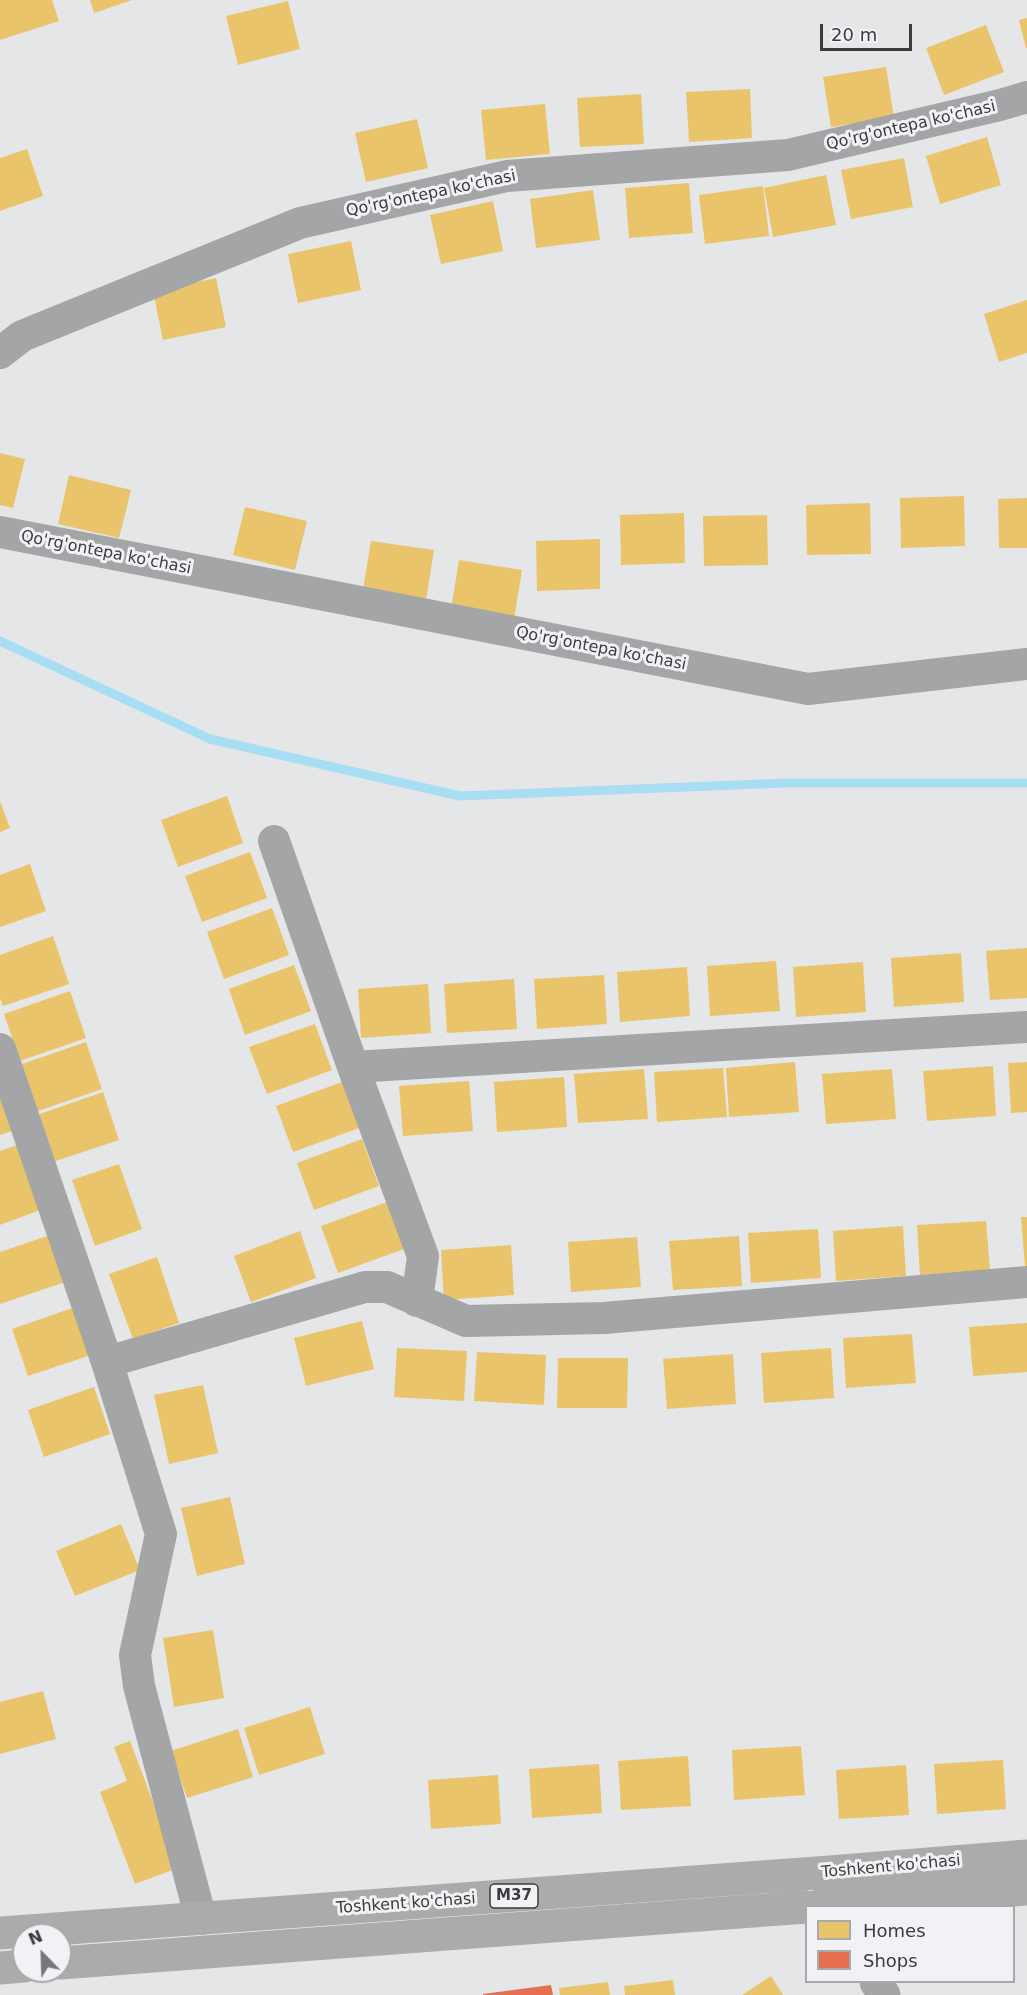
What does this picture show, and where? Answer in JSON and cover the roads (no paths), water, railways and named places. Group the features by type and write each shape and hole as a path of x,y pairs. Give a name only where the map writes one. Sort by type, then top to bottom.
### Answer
{"highway":[{"name":"Toshkent ko'chasi","path":"0,1933 1027,1856"},
{"name":"Toshkent ko'chasi","path":"834,1905 1027,1889"},
{"name":"Toshkent ko'chasi","path":"72,1962 805,1907"}],"main road":[{"path":"822,1905 830,1872"}],"street":[{"name":"Qo'rg'ontepa ko'chasi","path":"0,353 22,336 300,223 507,176 788,155 1027,97"},
{"name":"Qo'rg'ontepa ko'chasi","path":"0,532 808,689 1027,664"},
{"path":"274,841 353,1067 423,1256 417,1301"},
{"path":"353,1067 1027,1028"},
{"path":"0,1049 107,1362 161,1534 135,1655 139,1686 201,1919"},
{"path":"107,1362 365,1287 387,1287 466,1321 604,1318 1027,1282"}],"waterway":[{"path":"0,641 210,739 460,796 786,783 1027,783"}]}
